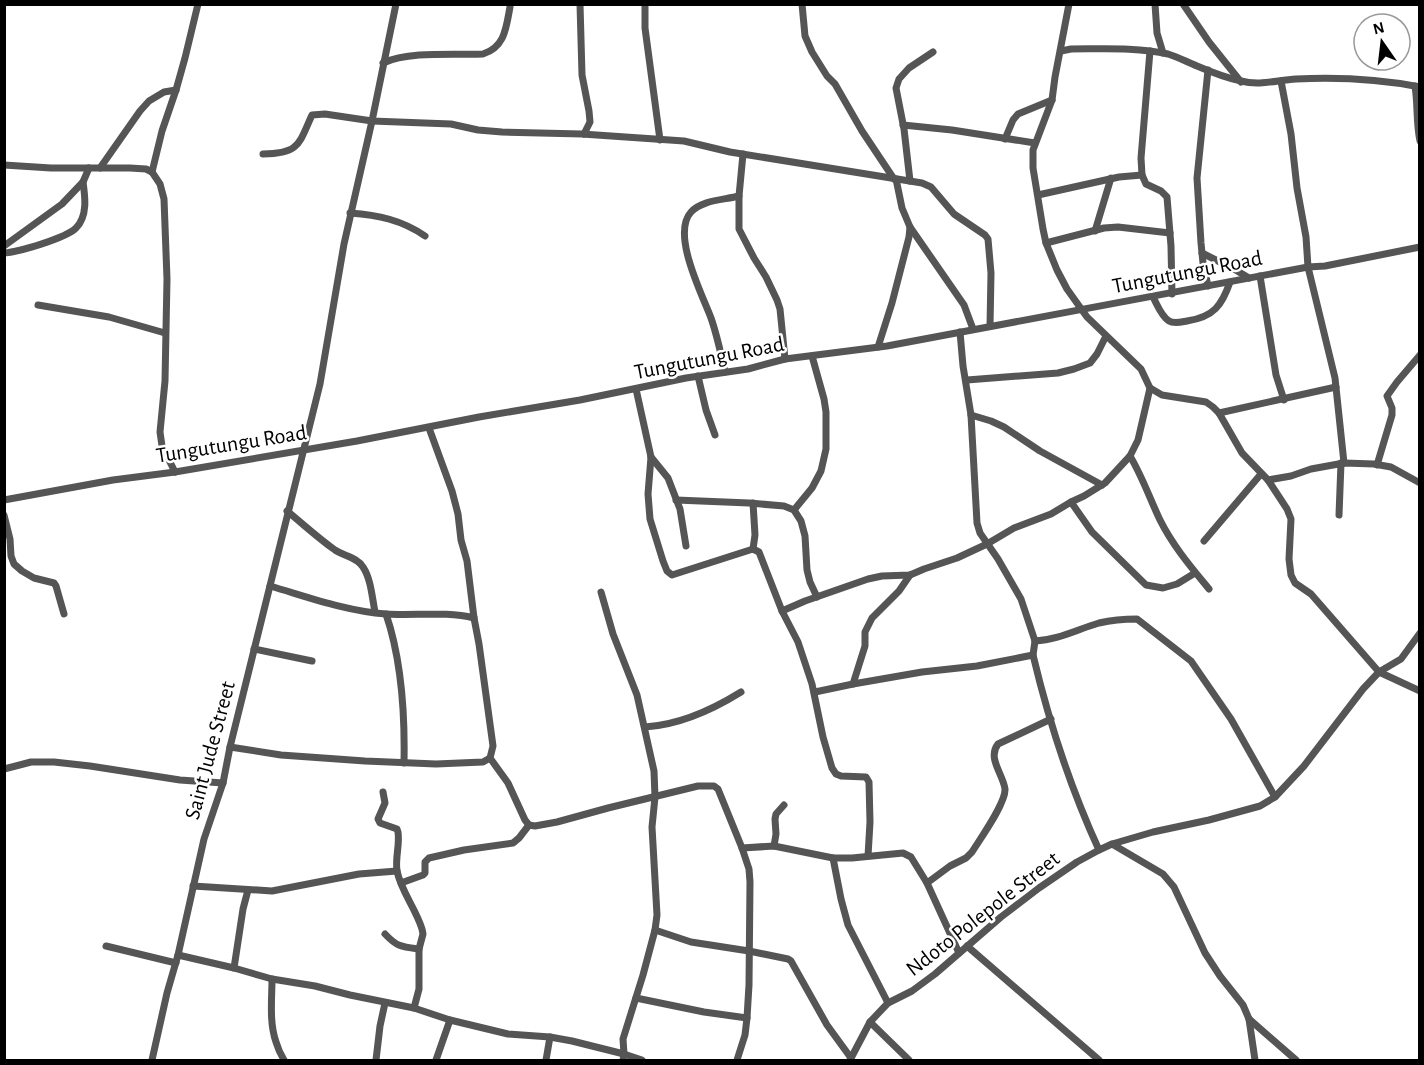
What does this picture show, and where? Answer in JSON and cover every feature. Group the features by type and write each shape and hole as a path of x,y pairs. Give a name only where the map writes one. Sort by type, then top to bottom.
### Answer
{"street":[{"path":"152,172 198,4"},
{"name":"Saint Jude Street","path":"152,1060 204,839 223,783 287,511 320,384 350,213 396,4"},
{"path":"580,4 582,75 590,122 584,134"},
{"path":"645,4 645,28 660,140"},
{"path":"802,4 805,36 812,52 895,179 902,208 910,227 964,305 973,329"},
{"path":"1069,4 1052,100 1033,150 1033,168 1046,243 1057,270 1081,309 1141,369 1150,388 1162,395 1206,402 1213,406 1242,453 1268,480 1291,519 1289,559 1294,583 1311,594 1379,672 1419,691"},
{"path":"1155,4 1157,33 1163,53"},
{"path":"1183,4 1209,42 1241,82"},
{"path":"383,63 393,58 411,56 489,52 497,47 502,39 510,7"},
{"path":"1061,51 1142,50 1163,53 1241,82 1265,84 1293,79 1327,78 1370,80 1417,87 1419,141"},
{"path":"1150,51 1141,158 1142,175 1146,184 1161,190 1167,197 1172,294"},
{"path":"910,181 896,88 899,79 909,68 933,52"},
{"path":"1208,70 1197,178 1202,254 1208,286"},
{"path":"1281,81 1291,134 1311,287 1331,357 1336,387 1343,463 1339,515"},
{"path":"100,168 149,101 164,92 176,90"},
{"path":"1005,138 1018,114 1052,100"},
{"path":"264,154 279,154 295,147 304,136 312,115 333,115 372,121 451,124 502,132 584,134 684,141 730,152 922,183 931,187 954,214 988,239 991,273 990,327"},
{"path":"903,125 1035,143"},
{"path":"743,154 739,229 766,277 780,309 785,359"},
{"path":"4,165 146,170 152,172 160,184 164,199 167,279 165,381 160,432 162,446 176,472"},
{"path":"4,246 62,204 83,182 89,168"},
{"path":"1038,195 1111,178 1142,175"},
{"path":"1095,231 1111,178"},
{"path":"4,253 45,243 76,228 85,208 83,182"},
{"path":"725,372 711,320 691,267 684,231 686,219 700,205 739,196"},
{"path":"350,213 377,215 391,219 425,236"},
{"path":"878,347 899,276 910,227"},
{"path":"1046,243 1118,227 1170,233"},
{"name":"Tungutungu Road","path":"4,500 429,428 698,376 748,369 785,359 878,347 1419,247"},
{"path":"1202,254 1249,278"},
{"path":"1260,276 1276,375 1284,400"},
{"path":"1153,297 1167,320 1174,323 1196,319 1214,311 1224,297 1230,282"},
{"path":"38,305 109,317 165,333"},
{"path":"960,332 971,415 977,524 980,533 1021,599 1035,641 1033,655 1069,778 1099,850"},
{"path":"967,380 1058,373 1074,369 1090,363 1106,336"},
{"path":"1377,465 1392,415 1388,396 1419,355"},
{"path":"794,510 812,488 821,471 826,449 825,406 812,356"},
{"path":"698,376 715,435"},
{"path":"1219,414 1336,387"},
{"path":"782,611 868,579 910,575 957,558 1014,528 1084,496 1102,485 1130,456 1138,440 1150,388"},
{"path":"636,389 651,457 648,494 650,519 667,571 672,574 753,549 759,552 782,611 798,642 815,692 823,737 832,768 836,774 841,776 866,777 869,782 868,856"},
{"path":"971,415 1004,427 1040,451 1102,485"},
{"path":"230,747 281,755 405,763 483,762 490,758 493,746 467,561 452,491 429,428"},
{"path":"1130,456 1182,557 1209,590"},
{"path":"651,457 668,478 680,509 686,546"},
{"path":"1268,480 1343,463 1391,467 1419,483"},
{"path":"1204,541 1261,474"},
{"path":"676,500 753,503 784,506 794,510 801,521 805,536 807,570 817,597"},
{"path":"1071,502 1092,532 1146,585 1163,588 1178,584 1195,573"},
{"path":"753,503 755,535 753,549"},
{"path":"287,511 337,551 359,561 369,579 375,612"},
{"path":"4,515 14,564 34,578 54,583 64,614"},
{"path":"853,684 865,646 865,632 872,618 899,591 910,575"},
{"path":"270,586 344,607 386,614 474,618"},
{"path":"602,592 613,634 637,695 654,771 655,797 652,827 657,915 655,930 623,1039 624,1057"},
{"path":"386,614 393,634 401,688 405,763"},
{"path":"1035,641 1047,640 1115,620 1137,619 1191,661 1231,719 1275,797 1305,766 1349,707 1379,672 1401,659 1419,633"},
{"path":"254,649 312,661"},
{"path":"815,692 922,672 977,666 1033,655"},
{"path":"645,727 670,723 703,712 741,692"},
{"path":"927,883 972,852 1000,807 1005,796 1005,788 993,756 994,749 998,744 1051,719"},
{"path":"490,758 508,783 525,820 529,825 535,826 698,786 714,786 718,789 742,848 749,869 750,882 747,1018 745,1035 737,1060"},
{"path":"4,769 32,762 54,762 180,780 223,783"},
{"path":"383,792 385,803 378,819 382,825 397,829 397,872 423,934 419,950 419,989 414,1008"},
{"name":"Ndoto Polepole Street","path":"851,1059 870,1022 888,1004 912,991 948,964 1000,917 1077,862 1112,844 1260,806 1275,797"},
{"path":"774,846 776,814 784,805"},
{"path":"401,884 423,875 425,862 429,858 513,843 529,825"},
{"path":"1112,844 1163,874 1174,887 1205,954 1243,1005 1249,1019 1255,1060"},
{"path":"742,848 774,846 833,858 903,853 910,857 927,883 959,953"},
{"path":"833,858 848,925 888,1004"},
{"path":"193,886 272,891 359,874 397,872"},
{"path":"234,968 248,890"},
{"path":"655,930 691,942 749,951 792,961 828,1025 851,1059"},
{"path":"385,934 394,944 419,950"},
{"path":"106,946 176,963"},
{"path":"966,946 1099,1060"},
{"path":"178,955 272,979 414,1008 450,1020 508,1034 572,1041 624,1057 642,1060"},
{"path":"272,979 273,1031 284,1060"},
{"path":"636,998 747,1018"},
{"path":"376,1060 385,1003"},
{"path":"1249,1019 1296,1060"},
{"path":"436,1060 450,1020"},
{"path":"870,1022 909,1060"},
{"path":"546,1060 550,1037"}]}
